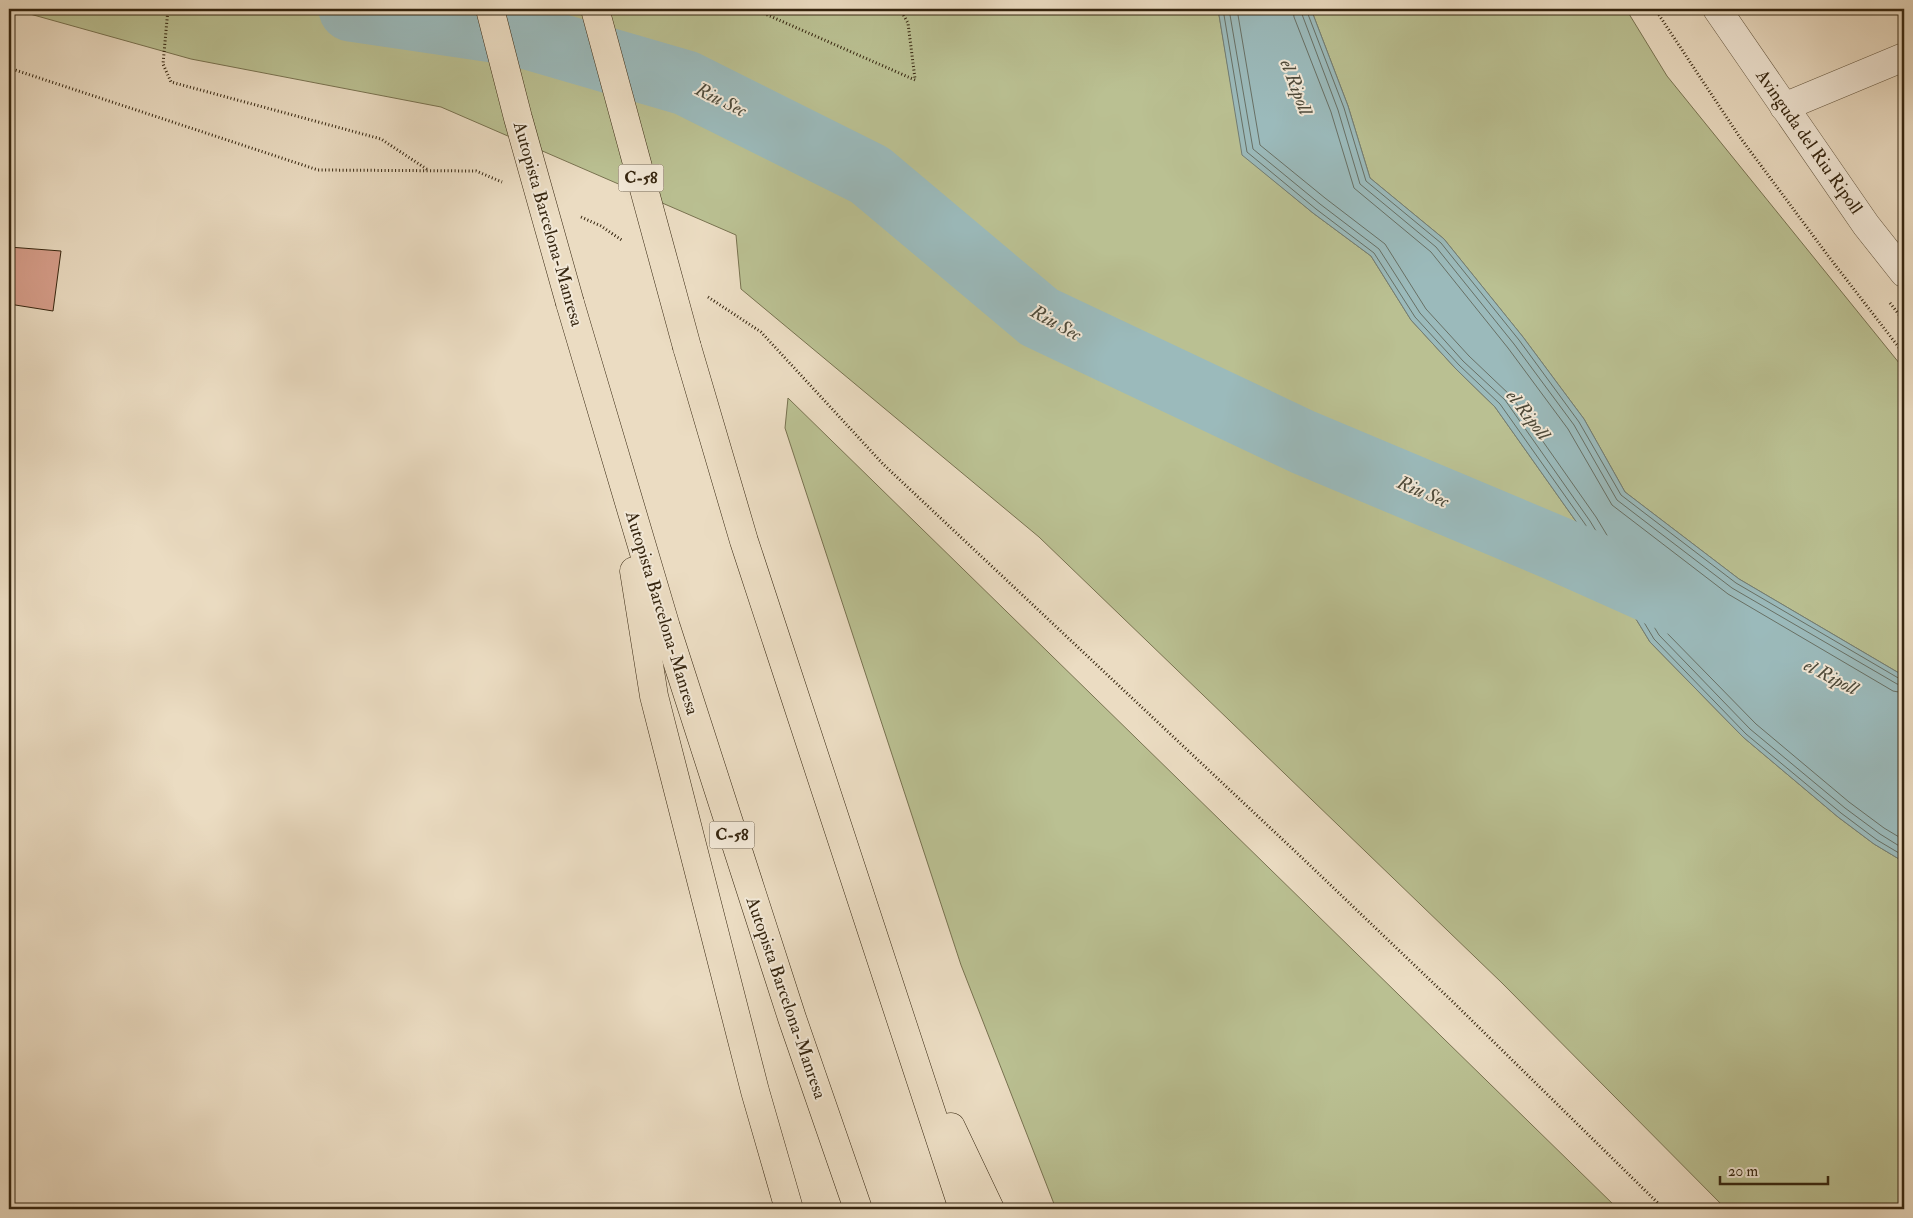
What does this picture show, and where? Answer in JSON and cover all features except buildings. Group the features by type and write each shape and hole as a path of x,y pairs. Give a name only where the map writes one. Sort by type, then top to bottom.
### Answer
{"highway":[{"name":"Autopista Barcelona-Manresa","path":"490,9 518,118 570,303 666,628 736,849 858,1209"},
{"name":"C-58","path":"594,9 687,347 747,550 963,1209"},
{"path":"615,458 654,696 755,1092 789,1209"},
{"path":"918,1076 946,1118 990,1209"}],"street":[{"name":"Avinguda del Riu Ripoll","path":"1717,9 1866,225 1904,273"},
{"path":"1784,107 1904,57"}],"path":[{"path":"168,9 163,64 171,82 381,139 430,170"},
{"path":"754,9 915,80 908,23 900,9"},
{"path":"1655,9 1739,136 1823,250 1904,354"},
{"path":"9,68 318,170 364,170"},
{"path":"883,464 1298,854 1459,1008 1664,1209"}],"green space":[{"path":"12,9 1218,9 1243,155 1313,213 1371,256 1411,320 1456,369 1495,407 1580,527 1650,642 1743,737 1838,817 1874,844 1904,862 1904,1209 1726,1209 1502,983 1039,537 741,289 736,235 441,107 191,59"},
{"path":"1311,9 1626,9 1667,76 1904,369 1904,676 1739,579 1625,492 1584,419 1523,337 1444,239 1370,178 1348,106"},
{"path":"788,398 1618,1209 1056,1209 961,965 785,428"}],"water":[{"name":"el Ripoll","path":"1218,9 1311,9 1348,106 1370,178 1444,239 1523,337 1584,419 1625,492 1739,579 1904,676 1904,862 1874,844 1838,817 1743,737 1650,642 1580,527 1495,407 1456,369 1411,320 1371,256 1313,213 1242,155"}],"waterway":[{"name":"Riu Sec","path":"351,9 514,33 686,83 870,175 1039,317 1303,442 1558,549 1690,608"}]}
